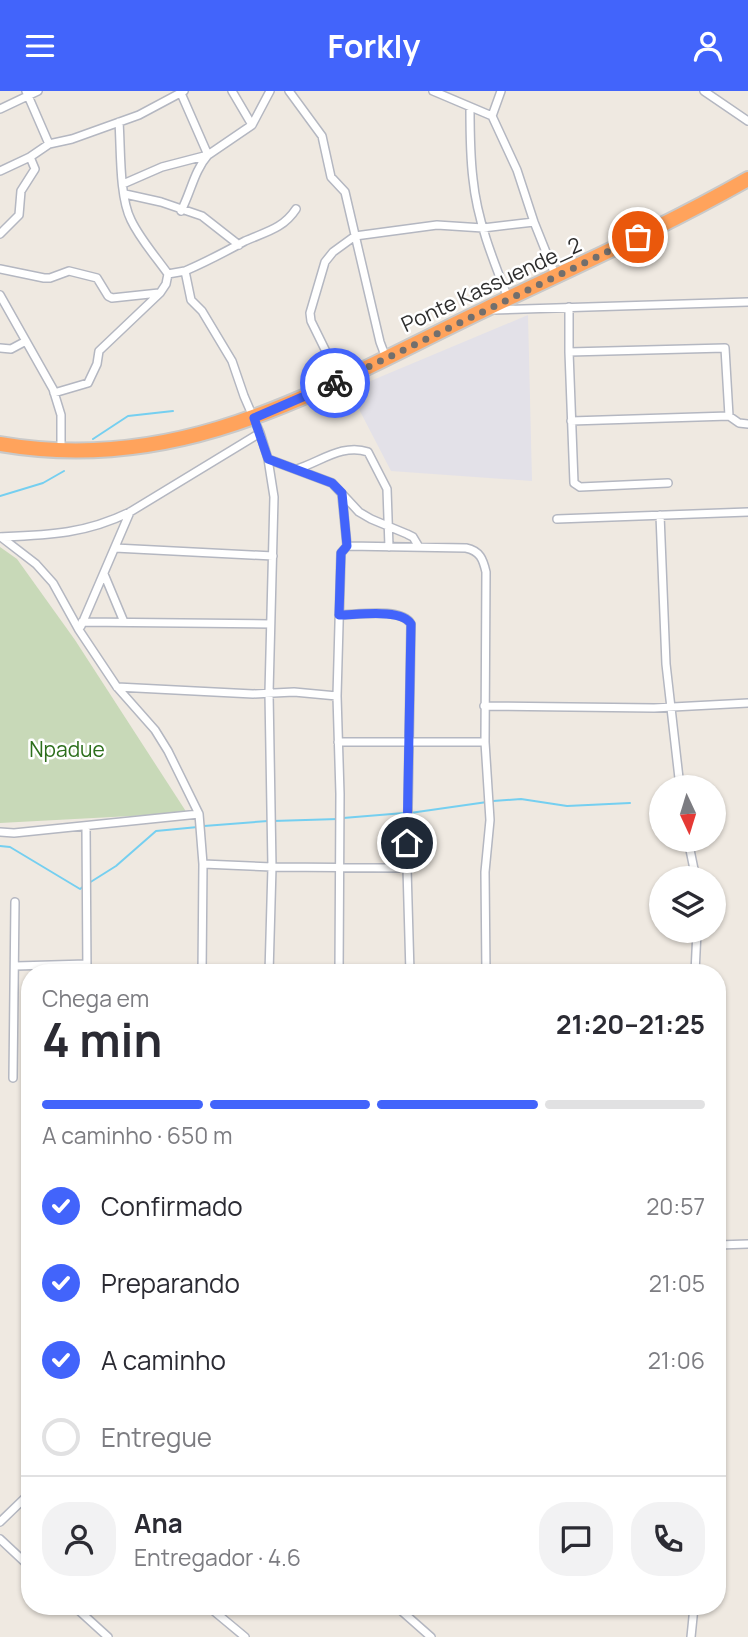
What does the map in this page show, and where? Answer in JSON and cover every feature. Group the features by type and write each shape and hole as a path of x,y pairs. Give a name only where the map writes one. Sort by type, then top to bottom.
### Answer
{"highway":[{"name":"Ponte Kassuende_2","path":"0,444 61,450 151,446 186,439 254,418 556,277 748,179"}],"street":[{"path":"0,109 27,93 38,91"},
{"path":"232,91 251,125"},
{"path":"123,184 162,167 208,155 251,125 270,91"},
{"path":"289,91 323,136 331,177 345,192 386,358"},
{"path":"433,91 492,116"},
{"path":"501,91 492,116 516,170 556,277"},
{"path":"704,91 748,121"},
{"path":"0,171 30,157 49,144 72,139 139,115 182,92 208,155"},
{"path":"27,93 49,144"},
{"path":"470,108 473,181 483,228 508,299"},
{"path":"54,393 88,383 99,351 166,285 168,274 131,219 123,184 120,122"},
{"path":"181,211 196,173 208,155"},
{"path":"0,235 19,215 21,191 35,169 30,157"},
{"path":"125,194 161,202 208,220 239,245"},
{"path":"168,274 185,271 274,230 290,218 296,209"},
{"path":"340,380 311,321 310,313 325,262 333,252 355,236 437,225 483,228 534,222"},
{"path":"0,269 47,278 72,271 97,278 112,298 160,293"},
{"path":"185,271 191,300 202,311 232,361 260,433 268,459 274,497 269,693 272,867 270,964"},
{"path":"0,295 54,393 61,415 61,450"},
{"path":"483,311 748,302"},
{"path":"569,307 574,483 580,487 668,483"},
{"path":"0,348 11,349 26,341"},
{"path":"569,352 725,348 729,416"},
{"path":"571,421 729,416 739,423 748,424"},
{"path":"0,537 74,532 107,523 130,512 260,433"},
{"path":"295,469 337,452 350,449 368,452 387,489 389,547"},
{"path":"268,459 332,483 359,512 413,537 419,547"},
{"path":"339,964 337,696 341,553 347,546 342,493"},
{"path":"81,626 130,512"},
{"path":"557,519 748,512"},
{"path":"660,515 670,708 678,775"},
{"path":"0,537 46,573 117,687 155,730 199,814 203,864 202,964"},
{"path":"347,546 466,548 476,550 482,558 486,572 485,742 490,820 485,872 486,964"},
{"path":"115,548 273,556"},
{"path":"104,574 124,622"},
{"path":"339,615 392,614 408,619 412,631 407,868 411,964"},
{"path":"81,626 124,622 270,624"},
{"path":"117,687 294,692 337,696"},
{"path":"485,706 670,708 748,703"},
{"path":"338,742 485,742"},
{"path":"0,832 86,827 199,814"},
{"path":"86,827 87,964"},
{"path":"203,864 407,868"},
{"path":"13,1078 15,902"},
{"path":"695,964 696,943"},
{"path":"16,966 21,966"},
{"path":"726,1245 748,1244"},
{"path":"0,1522 21,1502"},
{"path":"0,1539 21,1559"},
{"path":"84,1615 108,1637"},
{"path":"219,1615 245,1637"},
{"path":"406,1615 430,1637"},
{"path":"691,1637 693,1615"}],"shaded area":[{"path":"528,315 532,481 391,471 349,390"}],"green space":[{"name":"Npadue","path":"0,547 17,559 75,640 187,813 0,823"}],"waterway":[{"path":"93,439 128,416 173,411"},
{"path":"0,496 43,483 64,471"},
{"path":"493,801 521,799 567,806 630,803"},
{"path":"410,813 487,802"},
{"path":"343,818 404,813"},
{"path":"273,821 338,819"},
{"path":"204,826 268,821"},
{"path":"89,883 116,866 156,831 198,827"},
{"path":"0,846 10,847 80,889 84,886"}],"way so far":[{"path":"335,383 638,237"}],"route":[{"path":"335,383 254,418 268,459 332,483 342,493 347,546 341,553 339,615 402,615 411,624 407,843"}]}
